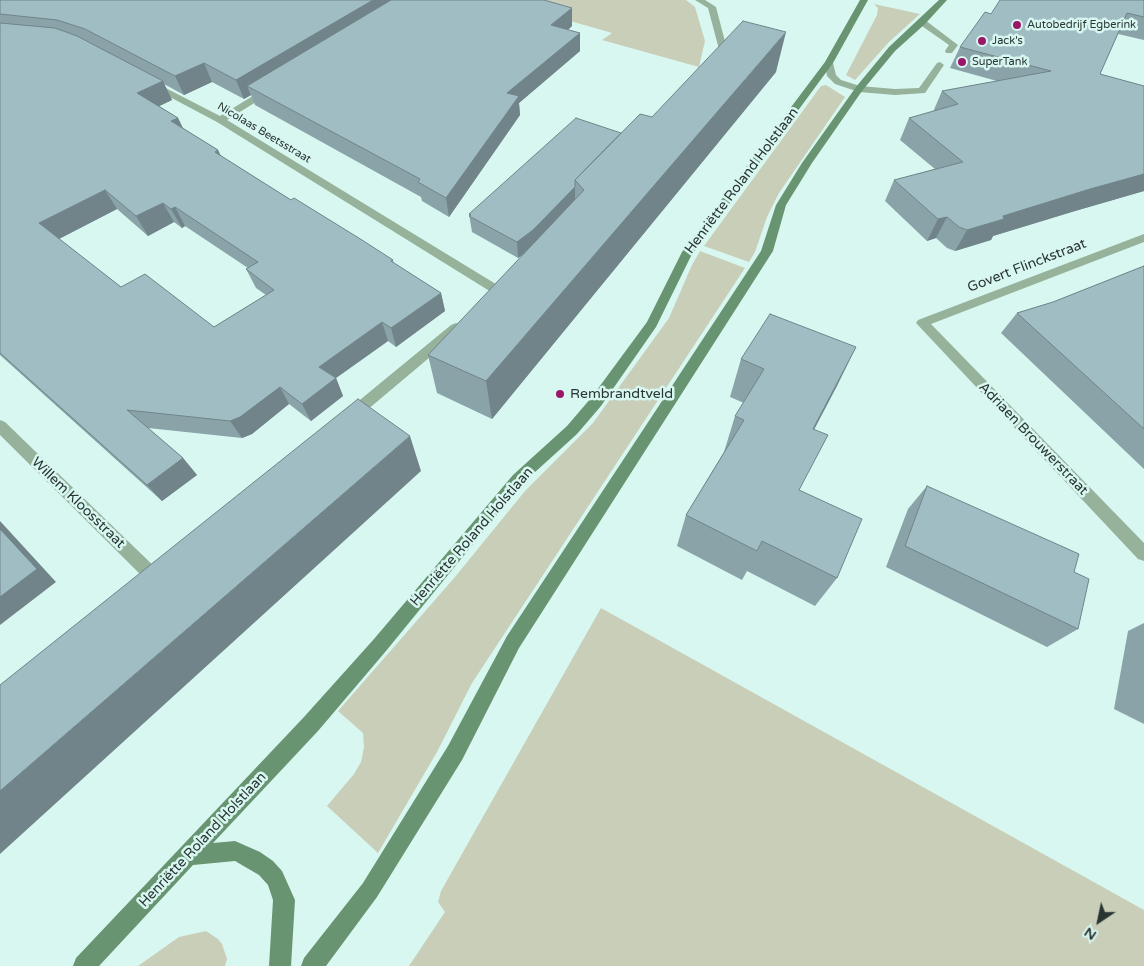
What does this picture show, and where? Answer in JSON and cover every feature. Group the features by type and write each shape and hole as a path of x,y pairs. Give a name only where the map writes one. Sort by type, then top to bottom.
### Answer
{"main road":[{"name":"Henriëtte Roland Holstlaan","path":"84,966 323,709 518,479 572,430 596,402 652,324 686,255 829,64 864,0"},
{"path":"920,0 926,0"},
{"path":"312,966 370,890 455,753 513,642 767,251 781,205 807,163 859,89 892,49 943,0"},
{"path":"189,855 235,851 253,859 266,868 275,878 284,900 280,966"}],"street":[{"path":"699,0 712,6 723,45 724,53 710,70"},
{"path":"922,22 954,44 949,51"},
{"path":"829,64 835,80 859,89 874,92 922,91 940,65"},
{"name":"Nicolaas Beetsstraat","path":"142,79 220,120 500,291"},
{"path":"220,120 278,84"},
{"name":"Govert Flinckstraat","path":"922,323 1144,238"},
{"path":"338,425 470,317"},
{"name":"Adriaen Brouwerstraat","path":"922,323 1144,554"},
{"name":"Willem Kloosstraat","path":"0,426 156,579"}],"green space":[{"path":"518,0 686,0 695,7 705,41 699,67 602,40 612,33 511,4"},
{"path":"874,4 920,14 889,42 855,80 846,75 877,15 878,8"},
{"path":"826,85 845,97 779,193 767,217 755,252 749,262 704,246 821,86"},
{"path":"700,251 745,268 472,683 437,752 378,853 327,806 354,774 361,762 364,747 363,733 338,711 455,577 525,491 593,423 669,318"},
{"path":"601,608 1144,910 1144,966 409,966 445,912 438,902 441,891"},
{"path":"206,931 222,944 227,959 225,966 138,966 179,937"}],"building":[{"path":"0,0 373,0 236,80 204,63 175,76 85,29 57,20 0,14"},
{"path":"391,0 544,0 572,8 551,25 580,33 507,93 519,96 446,198 418,182 420,179 247,86"},
{"path":"1000,0 1144,0 1144,17 1127,13 1100,74 1144,86 1144,174 1003,216 1004,219 967,230 959,227 947,217 938,219 894,180 963,162 909,118 958,104 942,91 1051,71 960,47 985,12 991,14"},
{"path":"743,21 786,32 486,381 428,355 584,190 575,180 640,114 652,117"},
{"path":"0,23 55,28 77,36 163,81 137,93 178,118 171,121 218,150 215,152 291,200 294,198 362,240 441,293 391,328 382,322 319,367 336,378 302,404 280,387 240,417 230,421 127,410 183,458 147,485 0,353","holes":["105,190 136,216 163,203 171,209 175,207 258,262 246,269 274,290 214,327 145,274 121,287 39,223"]},
{"path":"576,118 621,133 575,180 575,187 533,230 517,242 469,216 471,215 469,214"},
{"path":"1144,266 1144,429 1017,313 1053,302"},
{"path":"770,314 856,347 813,429 828,435 799,490 862,519 837,578 762,541 757,551 686,515 744,420 735,416 764,369 741,359"},
{"path":"358,399 410,436 0,791 0,685"},
{"path":"927,486 1079,554 1074,572 1089,579 1078,629 905,546"},
{"path":"0,529 37,569 0,597"}],"place":[{"name":"Autobedrijf Egberink","path":"1017,25"},
{"name":"Jack's","path":"982,41"},
{"name":"SuperTank","path":"962,62"},
{"name":"Rembrandtveld","path":"560,394"}]}
